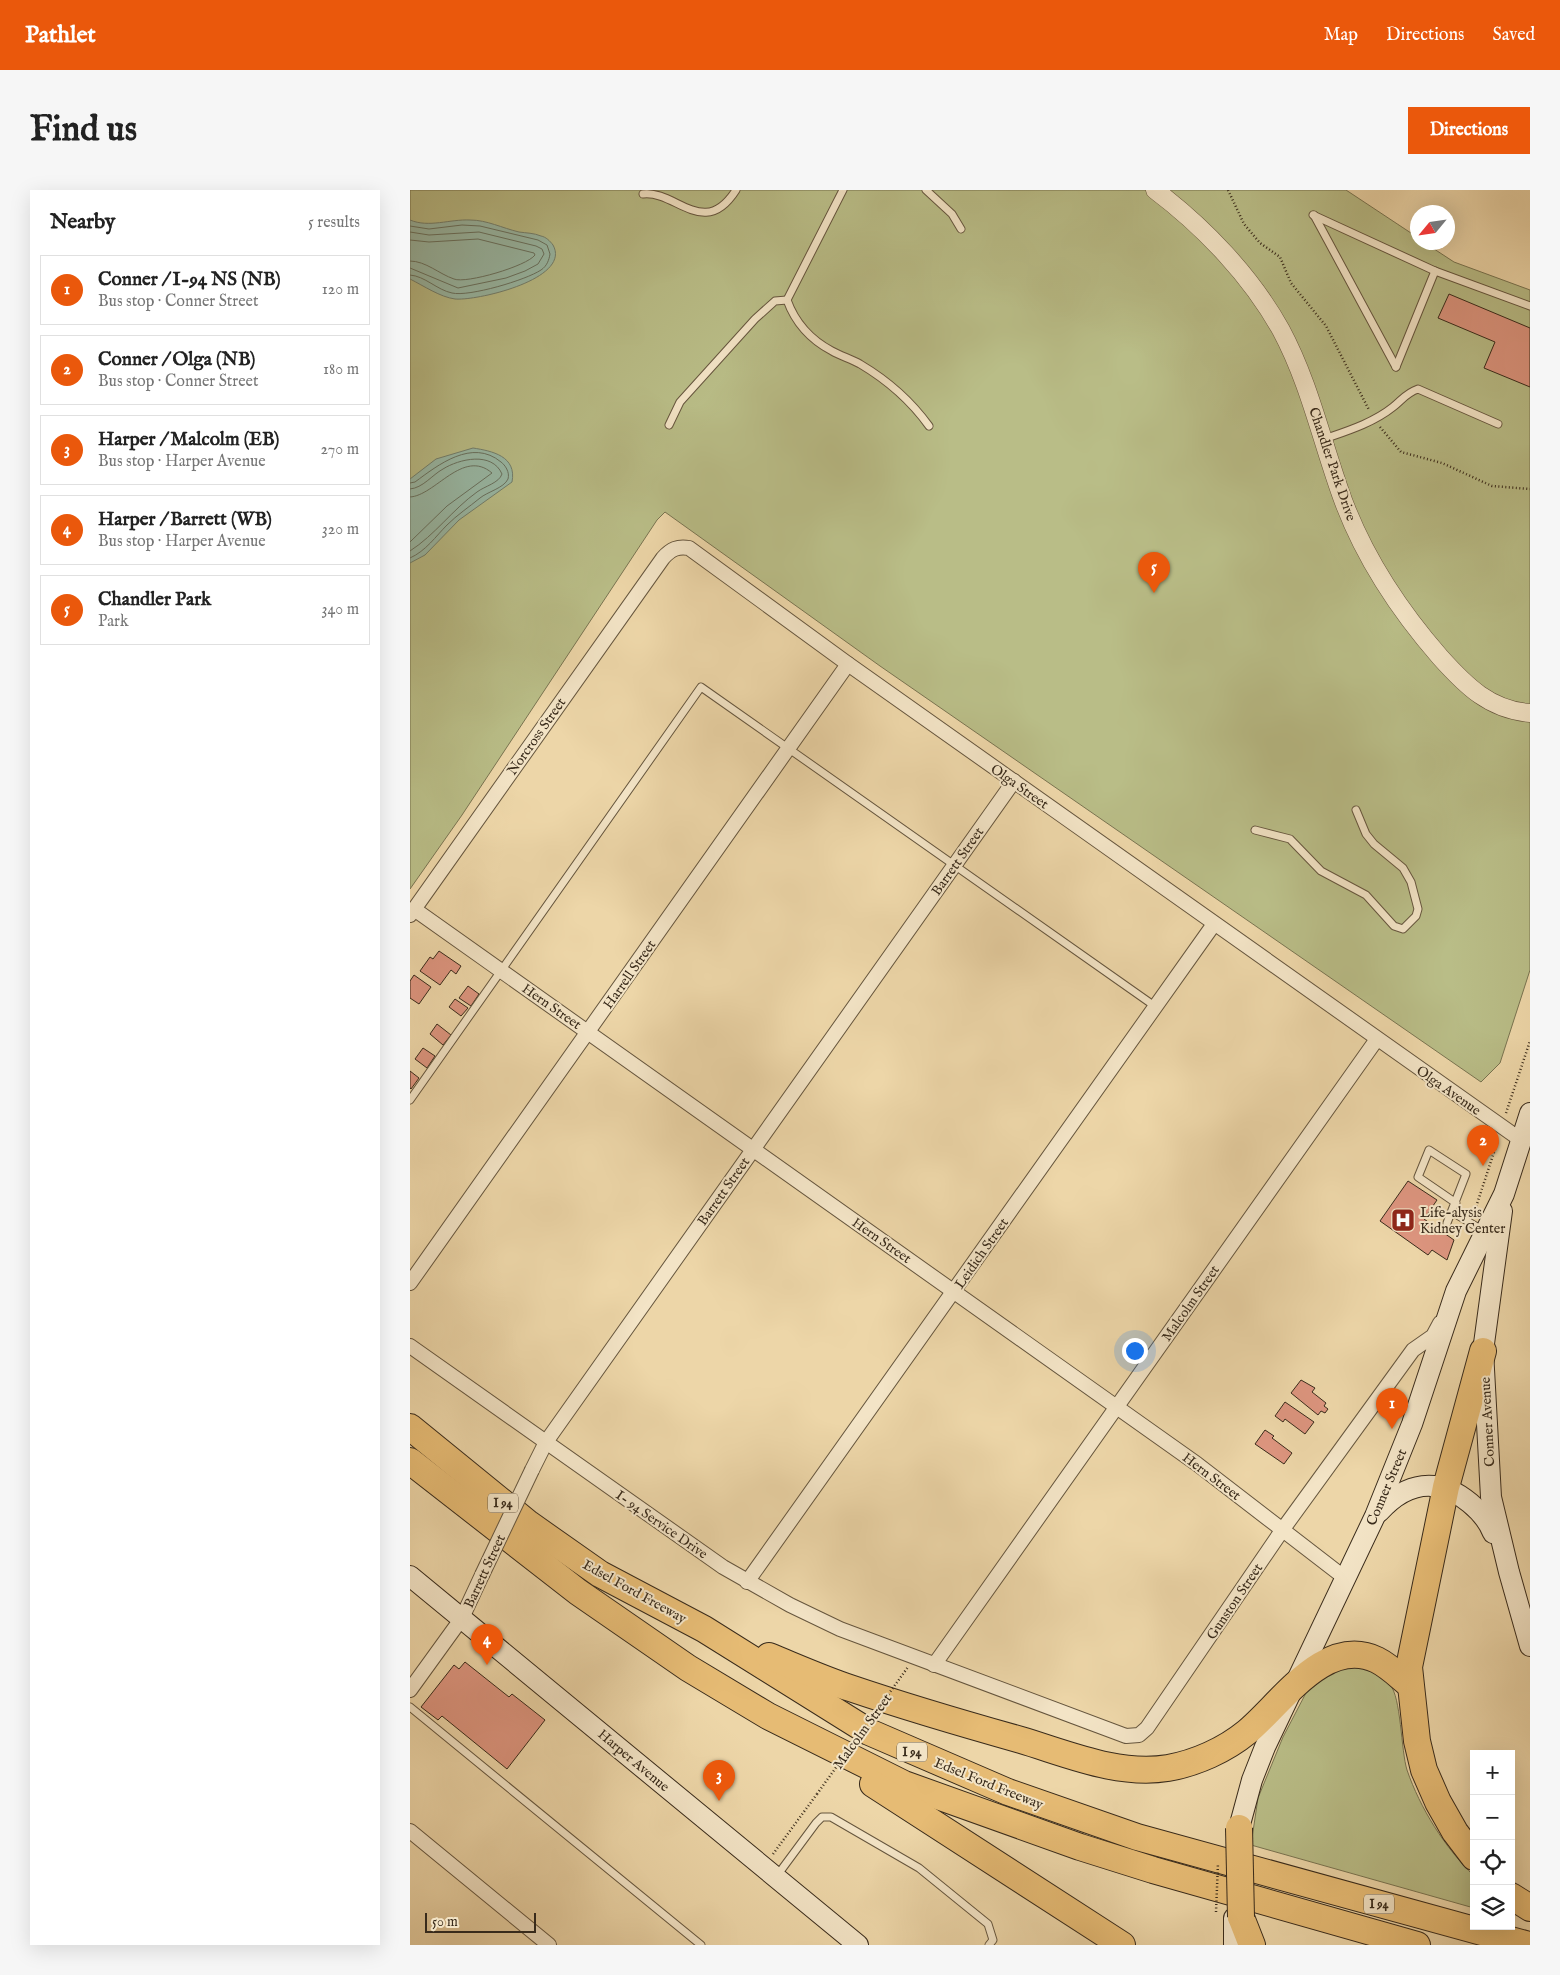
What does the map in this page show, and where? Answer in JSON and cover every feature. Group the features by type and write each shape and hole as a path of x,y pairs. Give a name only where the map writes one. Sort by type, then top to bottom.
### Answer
{"highway":[{"path":"1470,1852 1455,1832 1438,1802 1424,1770 1417,1741 1409,1667 1446,1487 1483,1350"},
{"name":"Edsel Ford Freeway","path":"410,1427 529,1524 600,1574 704,1629 869,1732 1008,1792 1137,1837 1529,1945"},
{"name":"Edsel Ford Freeway","path":"410,1460 578,1592 688,1668 768,1716 904,1784 1153,1870 1417,1945"},
{"path":"704,1629 849,1688 985,1730 1120,1768 1167,1768 1212,1753 1249,1730 1295,1684 1331,1658 1346,1654 1364,1655 1388,1666 1410,1685"},
{"path":"768,1716 1122,1945"},
{"path":"1239,1828 1237,1918 1252,1945"},
{"path":"1515,1899 1530,1908"}],"main road":[{"name":"Conner Street","path":"1239,1828 1252,1780 1265,1747 1375,1516 1415,1415 1478,1227 1504,1194 1530,1113"},
{"name":"Conner Avenue","path":"1504,1194 1483,1350 1491,1497 1508,1572 1530,1646"},
{"path":"1375,1516 1399,1494 1424,1486 1446,1487 1483,1514 1491,1528 1508,1572"},
{"name":"Harper Avenue","path":"410,1576 858,1945"},
{"path":"1234,1945 1237,1918"}],"street":[{"name":"Chandler Park Drive","path":"1155,190 1210,238 1268,308 1295,356 1344,502 1359,537 1377,571 1413,625 1450,668 1477,695 1498,707 1530,713"},
{"name":"Olga Street","path":"663,558 672,549 680,547 689,548 848,664 1378,1039"},
{"name":"Norcross Street","path":"412,912 663,558"},
{"name":"Harrell Street","path":"410,1283 848,664"},
{"name":"Barrett Street","path":"410,1690 462,1618 546,1442 1014,781"},
{"name":"Hern Street","path":"412,912 502,971 1116,1407 1283,1529 1345,1578"},
{"name":"Leidich Street","path":"747,1582 1214,924"},
{"name":"Olga Avenue","path":"1378,1039 1521,1140"},
{"name":"Malcolm Street","path":"934,1665 1378,1039"},
{"name":"Gunston Street","path":"934,1665 1126,1736 1139,1735 1148,1728 1283,1529 1413,1350 1432,1336 1456,1291"},
{"name":"I- 94 Service Drive","path":"410,1346 747,1582 840,1629 934,1665"},
{"path":"410,1831 549,1945"}],"lane":[{"path":"643,194 652,193 662,196 677,205 696,212 717,209 730,200 736,190"},
{"path":"843,190 787,300 792,314 808,333 831,351 860,364 895,390 917,408 930,426"},
{"path":"926,190 952,214 961,229"},
{"path":"1435,271 1396,367 1313,215 1435,271 1530,306"},
{"path":"669,425 680,402 755,319 775,301 787,300"},
{"path":"1324,439 1354,429 1374,419 1393,407 1406,394 1418,389 1498,424"},
{"path":"410,1100 701,687 1156,1006"},
{"path":"1255,830 1290,839 1321,870 1366,895 1394,926 1403,929 1416,916 1418,909 1411,882 1403,868 1374,844 1366,834 1356,810"},
{"path":"1447,1223 1456,1203 1466,1174 1429,1150 1418,1177 1456,1203"},
{"path":"1452,1212 1478,1227"},
{"path":"410,1707 701,1945"},
{"path":"770,1872 822,1817 831,1817 919,1868 988,1924 993,1940 989,1945"}],"path":[{"path":"1228,190 1244,224 1260,244 1280,257 1296,290 1326,326 1374,419 1401,452 1442,463 1492,486 1530,489"},
{"path":"1478,1227 1501,1126 1530,1042"},
{"name":"Malcolm Street","path":"770,1872 817,1794 908,1667"}],"green space":[{"path":"410,190 1346,190 1410,232 1410,250 1436,250 1454,262 1530,290 1530,970 1500,1063 1481,1082 880,666 665,512 657,520 462,815 410,889"},
{"path":"1363,1664 1384,1679 1394,1691 1399,1712 1407,1770 1419,1799 1434,1827 1470,1872 1470,1907 1251,1845 1258,1798 1283,1737 1307,1691 1331,1668"}],"water":[{"path":"410,220 440,223 476,220 519,232 536,234 545,237 553,245 555,257 549,268 536,278 519,286 501,292 466,299 449,298 410,279"},
{"path":"473,448 495,453 507,461 513,473 512,482 459,520 425,555 410,563 410,479 436,459"}],"building":[{"path":"1449,294 1530,328 1530,387 1484,368 1495,342 1438,318"},
{"path":"439,951 461,966 456,974 451,970 440,985 420,971 430,957 433,959"},
{"path":"414,975 431,987 419,1004 410,998 410,981"},
{"path":"468,986 479,994 471,1006 459,998"},
{"path":"455,999 468,1008 461,1016 449,1007"},
{"path":"437,1024 451,1035 443,1045 430,1034"},
{"path":"423,1048 435,1056 427,1068 415,1059"},
{"path":"410,1071 419,1078 411,1089 410,1088"},
{"name":"Life-alysis Kidney Center","path":"1408,1181 1437,1200 1424,1219 1454,1240 1447,1260 1432,1250 1428,1255 1380,1221"},
{"path":"1301,1380 1315,1388 1312,1392 1326,1403 1324,1406 1328,1409 1325,1413 1321,1411 1318,1415 1291,1393"},
{"path":"1285,1402 1314,1422 1305,1434 1285,1419 1283,1422 1275,1416"},
{"path":"1265,1430 1274,1436 1272,1438 1292,1453 1284,1464 1255,1444"},
{"path":"465,1662 509,1697 512,1694 545,1720 507,1769 442,1716 438,1720 421,1707 454,1665 459,1669"}],"place":[{"name":"Chandler Park","path":"1154,593"},
{"name":"Conner / Olga (NB)","path":"1483,1166"},
{"name":"Life-alysis Kidney Center","path":"1403,1220"},
{"name":"Conner / I-94 NS (NB)","path":"1392,1429"},
{"name":"Harper / Barrett (WB)","path":"487,1665"},
{"name":"Harper / Malcolm (EB)","path":"719,1801"}]}
